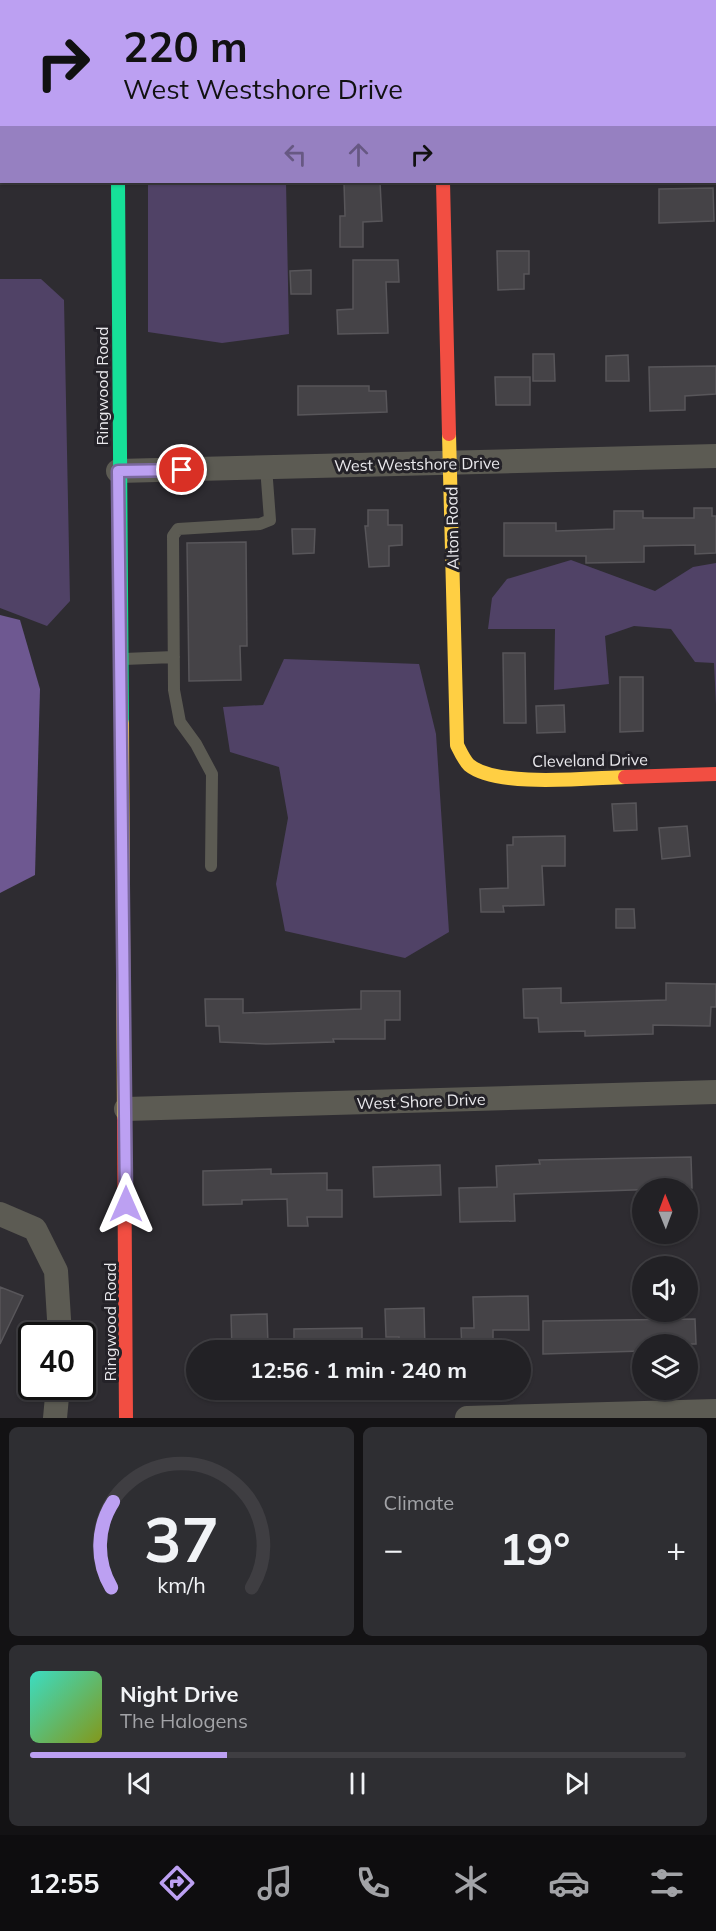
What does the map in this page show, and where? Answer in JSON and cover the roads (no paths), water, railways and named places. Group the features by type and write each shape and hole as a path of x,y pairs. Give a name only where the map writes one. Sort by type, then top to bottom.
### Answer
{"street":[{"name":"Ringwood Road","path":"118,183 119,659 126,1109 126,1418"},
{"name":"Alton Road","path":"443,183 457,745 468,764"},
{"name":"West Westshore Drive","path":"118,471 716,456"},
{"name":"Cleveland Drive","path":"468,764 490,776 538,779 716,774"},
{"name":"West Shore Drive","path":"126,1109 716,1092"},
{"path":"0,1214 35,1229 56,1270 59,1322"},
{"path":"55,1418 57,1400"},
{"path":"467,1418 716,1411"}],"lane":[{"path":"210,866 212,774 196,744 180,722 174,690 173,536 178,529 260,524 270,520 266,467"},
{"path":"119,659 174,657"}]}
